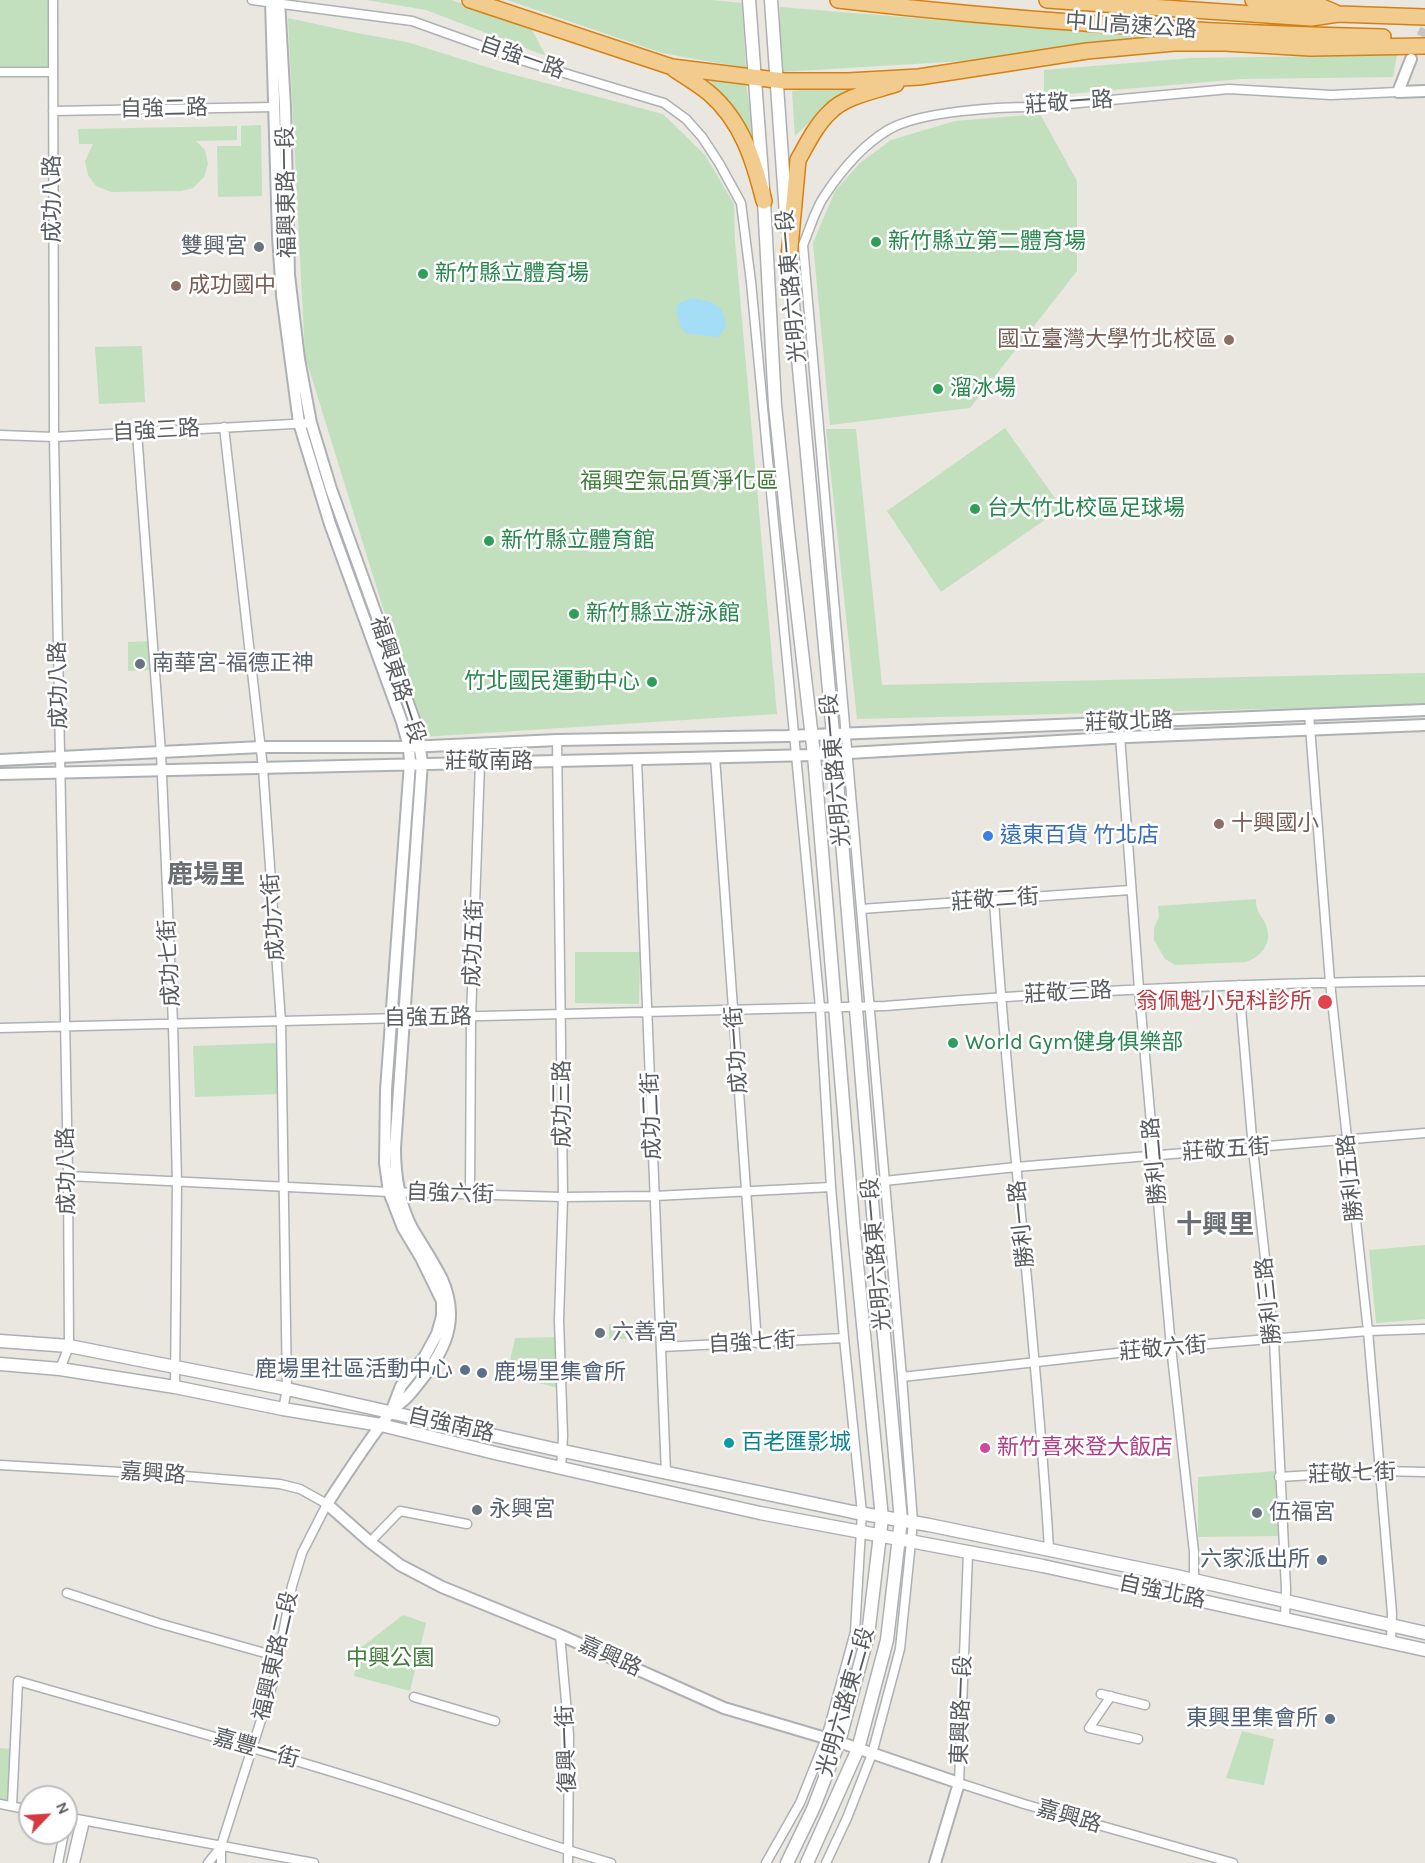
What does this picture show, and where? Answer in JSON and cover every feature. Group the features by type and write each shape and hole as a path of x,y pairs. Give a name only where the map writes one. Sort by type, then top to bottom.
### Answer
{"highway":[{"path":"470,0 672,67 776,79 848,81 919,77 1138,45 1225,43 1310,48 1425,46"},
{"name":"中山高速公路","path":"838,0 1130,27 1284,35 1425,38"},
{"name":"中山高速公路","path":"1047,0 1311,18 1338,14 1425,17"},
{"path":"1253,0 1322,7 1338,14"},
{"path":"672,67 709,93 735,123 751,154 764,201"},
{"path":"789,258 798,160 819,126 830,111 848,100 919,77"}],"main road":[{"name":"光明六路東一段","path":"749,0 764,201 775,405 814,755 882,1518 880,1534"},
{"name":"光明六路東一段","path":"771,0 789,258 856,1006 907,1521 898,1539"},
{"name":"自強南路","path":"0,1341 69,1346 287,1389 562,1451 882,1518 907,1521"},
{"name":"自強南路","path":"0,1364 60,1369 175,1387 283,1409 381,1425 760,1513 898,1539"},
{"name":"自強北路","path":"907,1521 1286,1600 1425,1633"},
{"name":"光明六路東二段","path":"787,1863 813,1809 839,1742 868,1635 880,1534"},
{"name":"自強北路","path":"898,1539 1043,1566 1425,1650"},
{"name":"光明六路東二段","path":"807,1863 858,1749 887,1640 898,1539"}],"street":[{"name":"成功八路","path":"53,0 54,437 68,1176 69,1346 60,1369"},
{"name":"自強一路","path":"252,0 275,1 412,21 524,61 664,103 686,119 702,137 741,203"},
{"name":"福興東路一段","path":"275,1 274,107 282,295 298,423 330,525 402,722 415,747"},
{"name":"福興東路一段","path":"275,1 285,107 289,275 298,359 311,423 334,499 416,725 416,763 398,1019 394,1192 411,1226 436,1266 451,1308 451,1324 435,1360 410,1394 381,1425 327,1504"},
{"path":"1398,92 1411,59"},
{"path":"0,72 53,72"},
{"name":"莊敬一路","path":"803,245 824,196 855,157 888,130 915,119 1010,107 1036,107 1229,89 1331,95 1425,91"},
{"name":"自強二路","path":"53,111 274,107"},
{"name":"光明六路東一段","path":"741,203 751,282 820,1007 831,1187 862,1513 860,1531"},
{"name":"光明六路東一段","path":"803,245 902,1377 907,1521 912,1541"},
{"path":"765,434 775,405"},
{"name":"自強三路","path":"0,435 54,437 311,423"},
{"name":"成功六街","path":"224,427 261,747 281,1022 287,1389 283,1409"},
{"name":"成功七街","path":"137,432 161,753 173,1024 177,1181 175,1387"},
{"name":"莊敬北路","path":"833,733 1425,710"},
{"name":"勝利五路","path":"1309,714 1330,982 1368,1331 1392,1625 1391,1642"},
{"name":"勝利二路","path":"1119,723 1138,989 1171,1347 1194,1552 1194,1581 1190,1599"},
{"name":"莊敬北路","path":"835,754 1121,738 1425,725"},
{"name":"莊敬南路","path":"0,760 261,747 415,747 557,740 833,733"},
{"name":"成功三路","path":"557,740 562,1015 563,1197 559,1320 561,1468"},
{"name":"莊敬南路","path":"0,774 835,754"},
{"name":"成功一街","path":"715,757 757,1343"},
{"name":"成功二街","path":"637,760 666,1473"},
{"name":"成功五街","path":"470,1195 471,1017 480,763"},
{"name":"莊敬二街","path":"861,909 1130,890"},
{"name":"勝利一路","path":"994,900 1000,996 1036,1361 1049,1549"},
{"name":"莊敬三路","path":"856,1006 1138,989 1425,981"},
{"name":"勝利三路","path":"1239,985 1253,1149 1274,1340 1285,1618"},
{"name":"自強五路","path":"0,1028 856,1006"},
{"name":"莊敬五街","path":"885,1181 1016,1167 1425,1133"},
{"name":"自強六街","path":"68,1176 394,1192 563,1197 655,1196 831,1187"},
{"name":"莊敬六街","path":"902,1377 1171,1347 1368,1331 1425,1329"},
{"name":"自強七街","path":"661,1347 844,1338"},
{"name":"嘉興路","path":"0,1465 172,1475 280,1484 300,1489 327,1504 400,1565 442,1587 560,1635 724,1708 839,1742 1024,1804 1233,1863"},
{"name":"莊敬七街","path":"1279,1477 1378,1471 1425,1472"},
{"name":"福興東路二段","path":"221,1863 221,1846 253,1748 279,1657 295,1575 302,1553 327,1504"},
{"path":"370,1542 400,1511 467,1524"},
{"name":"光明六路東二段","path":"766,1863 800,1803 826,1738 855,1632 860,1531"},
{"name":"光明六路東二段","path":"826,1863 847,1818 872,1754 900,1649 912,1541"},
{"name":"東興路一段","path":"935,1863 959,1784 969,1553"},
{"path":"67,1593 158,1623 279,1657"},
{"name":"復興一街","path":"560,1635 569,1735 568,1863"},
{"name":"嘉豐一街","path":"12,1806 18,1681 391,1790 569,1851 611,1863"},
{"path":"1101,1694 1145,1705"},
{"path":"1111,1696 1089,1728 1138,1738"},
{"path":"414,1697 495,1721"},
{"path":"0,1804 18,1807"},
{"path":"78,1820 314,1863"},
{"path":"71,1863 84,1820"},
{"path":"76,1863 84,1820"},
{"path":"58,1863 62,1845"},
{"name":"福興東路二段","path":"208,1863 221,1846"}],"green space":[{"path":"0,0 53,0 53,72 0,70"},
{"path":"366,0 452,0 532,30 546,56 426,10"},
{"path":"507,0 712,0 742,3 746,68 662,53"},
{"path":"780,7 1150,37 965,61 780,72"},
{"name":"福興空氣品質淨化區","path":"288,18 407,42 496,70 663,114 705,155 734,204 735,241 777,714 423,737 305,356"},
{"path":"1397,55 1393,77 1242,79 1044,96 1044,70 1192,58"},
{"path":"708,78 746,85 755,138"},
{"path":"859,85 818,114 795,136 792,91"},
{"path":"1040,114 1077,181 1077,271 970,408 830,425 813,243 835,191 860,163 891,140 955,121"},
{"path":"261,125 262,196 218,197 217,146 241,146 241,126"},
{"path":"237,126 237,140 196,141 205,150 208,164 204,177 193,188 181,191 111,192 96,186 88,175 85,161 93,144 79,144 78,129"},
{"path":"142,346 145,402 99,404 95,347"},
{"name":"台大竹北校區足球場","path":"1005,428 1062,508 941,592 887,511"},
{"path":"826,429 856,429 882,685 1425,673 1425,705 857,719"},
{"path":"151,641 152,670 128,671 128,642"},
{"path":"1256,899 1258,910 1266,925 1268,938 1265,948 1246,962 1175,965 1165,959 1154,940 1154,928 1159,917 1158,906"},
{"path":"575,952 640,952 639,1004 575,1003"},
{"path":"277,1043 279,1094 195,1097 193,1046"},
{"path":"1425,1245 1425,1319 1376,1323 1369,1250"},
{"path":"609,1324 652,1325 652,1339 609,1339"},
{"path":"560,1337 562,1389 507,1375 515,1338"},
{"path":"1277,1471 1278,1536 1198,1537 1198,1477"},
{"name":"中興公園","path":"403,1615 426,1623 410,1691 354,1676 359,1649"},
{"path":"1242,1731 1274,1739 1264,1785 1226,1778"},
{"path":"0,1748 12,1749 8,1800 0,1799"}],"water":[{"path":"693,298 717,305 723,313 726,327 718,337 688,334 682,330 676,311 678,303"}],"tunnel":[{"path":"1415,50 1425,29"}],"place":[{"name":"新竹縣立第二體育場","path":"876,242"},
{"name":"雙興宮","path":"259,247"},
{"name":"新竹縣立體育場","path":"423,274"},
{"name":"成功國中","path":"176,286"},
{"name":"國立臺灣大學竹北校區","path":"1229,340"},
{"name":"溜冰場","path":"938,389"},
{"name":"台大竹北校區足球場","path":"975,509"},
{"name":"新竹縣立體育館","path":"489,541"},
{"name":"新竹縣立游泳館","path":"574,614"},
{"name":"南華宮-福德正神","path":"140,664"},
{"name":"竹北國民運動中心","path":"652,682"},
{"name":"十興國小","path":"1219,824"},
{"name":"遠東百貨 竹北店","path":"988,836"},
{"name":"翁佩魁小兒科診所","path":"1325,1002"},
{"name":"World Gym健身俱樂部","path":"953,1043"},
{"name":"六善宮","path":"600,1333"},
{"name":"鹿場里社區活動中心","path":"465,1370"},
{"name":"鹿場里集會所","path":"482,1373"},
{"name":"百老匯影城","path":"729,1443"},
{"name":"新竹喜來登大飯店","path":"985,1448"},
{"name":"永興宮","path":"477,1510"},
{"name":"伍福宮","path":"1257,1513"},
{"name":"六家派出所","path":"1322,1560"},
{"name":"東興里集會所","path":"1330,1719"}],"district":[{"name":"鹿場里","path":"206,876"},
{"name":"十興里","path":"1215,1226"}]}
